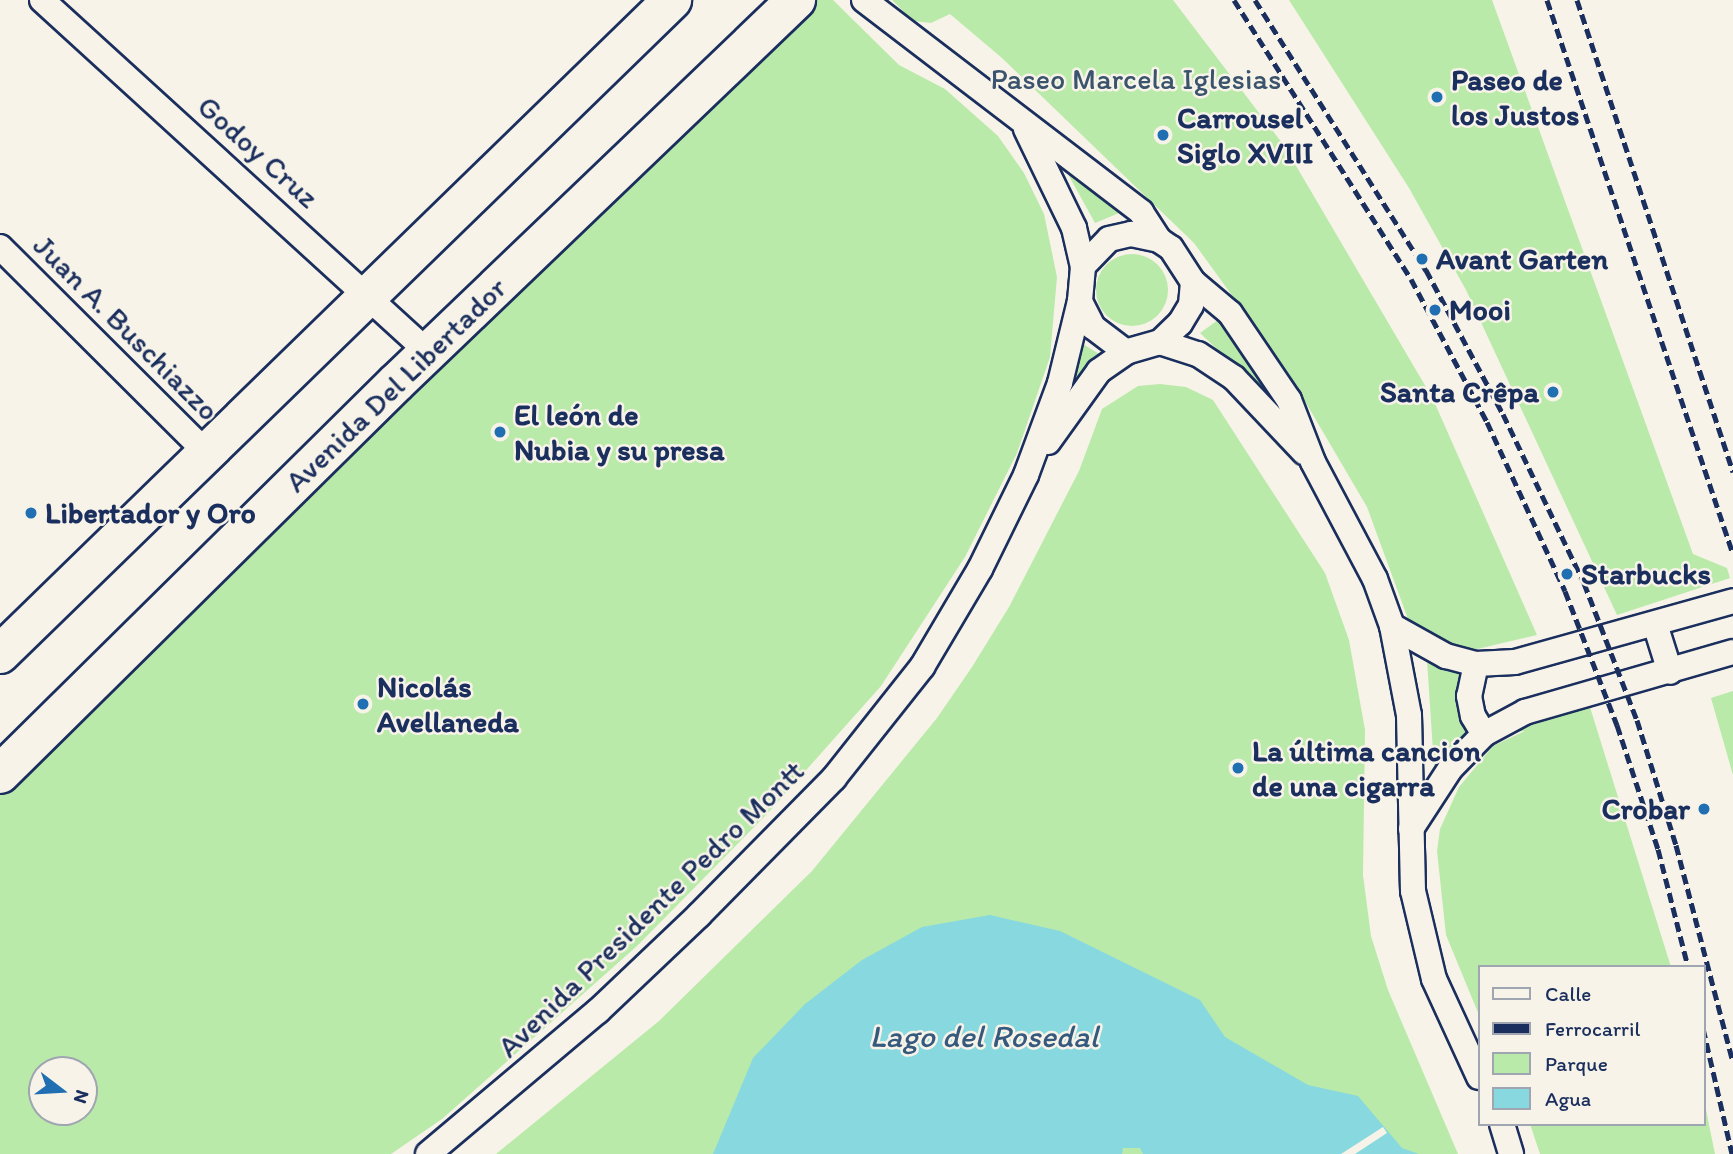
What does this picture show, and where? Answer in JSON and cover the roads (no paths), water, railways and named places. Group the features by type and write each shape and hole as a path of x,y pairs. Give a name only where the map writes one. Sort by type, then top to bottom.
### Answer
{"main road":[{"path":"0,654 672,0"},
{"name":"Avenida Del Libertador","path":"0,774 429,353 796,0"}],"street":[{"name":"Godoy Cruz","path":"42,0 429,353"},
{"path":"864,0 1141,212 1159,240"},
{"path":"1023,122 1074,228 1083,266 1080,301 1093,327 1126,352 1160,342 1180,323 1191,305 1193,282"},
{"path":"1083,266 1109,239 1131,234 1159,240 1171,248 1193,282 1216,297 1230,313 1276,379 1313,462 1375,579 1392,626 1409,715 1413,891 1434,979 1478,1075"},
{"name":"Juan A. Buschiazzo","path":"0,247 207,453"},
{"name":"Avenida Presidente Pedro Montt","path":"428,1154 598,1011 834,778 927,659 980,569 1026,475 1060,383 1080,301"},
{"path":"1160,342 1198,354 1234,378 1313,462"},
{"name":"Avenida Presidente Pedro Montt","path":"1026,475 1091,380 1126,352"},
{"path":"1392,626 1446,656 1476,664 1515,662 1733,601"},
{"path":"1655,624 1670,673"},
{"path":"1411,829 1450,769 1484,734 1525,712 1670,673 1733,652"},
{"path":"1476,664 1469,696 1473,716 1484,734"},
{"path":"1503,1126 1511,1154"}],"water":[{"name":"Lago del Rosedal","path":"990,915 1060,931 1200,1000 1225,1037 1308,1085 1358,1096 1402,1148 1419,1154 1143,1154 1140,1148 1123,1148 1122,1154 713,1154 753,1058 805,1004 862,960 922,927"}],"railway":[{"path":"1234,0 1411,279 1487,422 1565,591 1617,725 1658,849 1687,965"},
{"path":"1255,0 1426,270 1503,414 1584,583 1637,720 1676,845 1733,1062"},
{"path":"1547,0 1733,554"},
{"path":"1577,0 1733,472"},
{"path":"1705,1037 1732,1154"}],"place":[{"name":"Paseo de los Justos","path":"1437,97"},
{"name":"Carrousel Siglo XVIII","path":"1163,135"},
{"name":"Avant Garten","path":"1422,259"},
{"name":"Mooi","path":"1435,310"},
{"name":"Santa Crêpa","path":"1553,392"},
{"name":"El león de Nubia y su presa","path":"500,432"},
{"name":"Libertador y Oro","path":"31,513"},
{"name":"Starbucks","path":"1567,574"},
{"name":"Nicolás Avellaneda","path":"363,704"},
{"name":"La última canción de una cigarra","path":"1238,768"},
{"name":"Crobar","path":"1704,809"}],"park label":[{"name":"Paseo Marcela Iglesias","path":"1136,79"}]}
